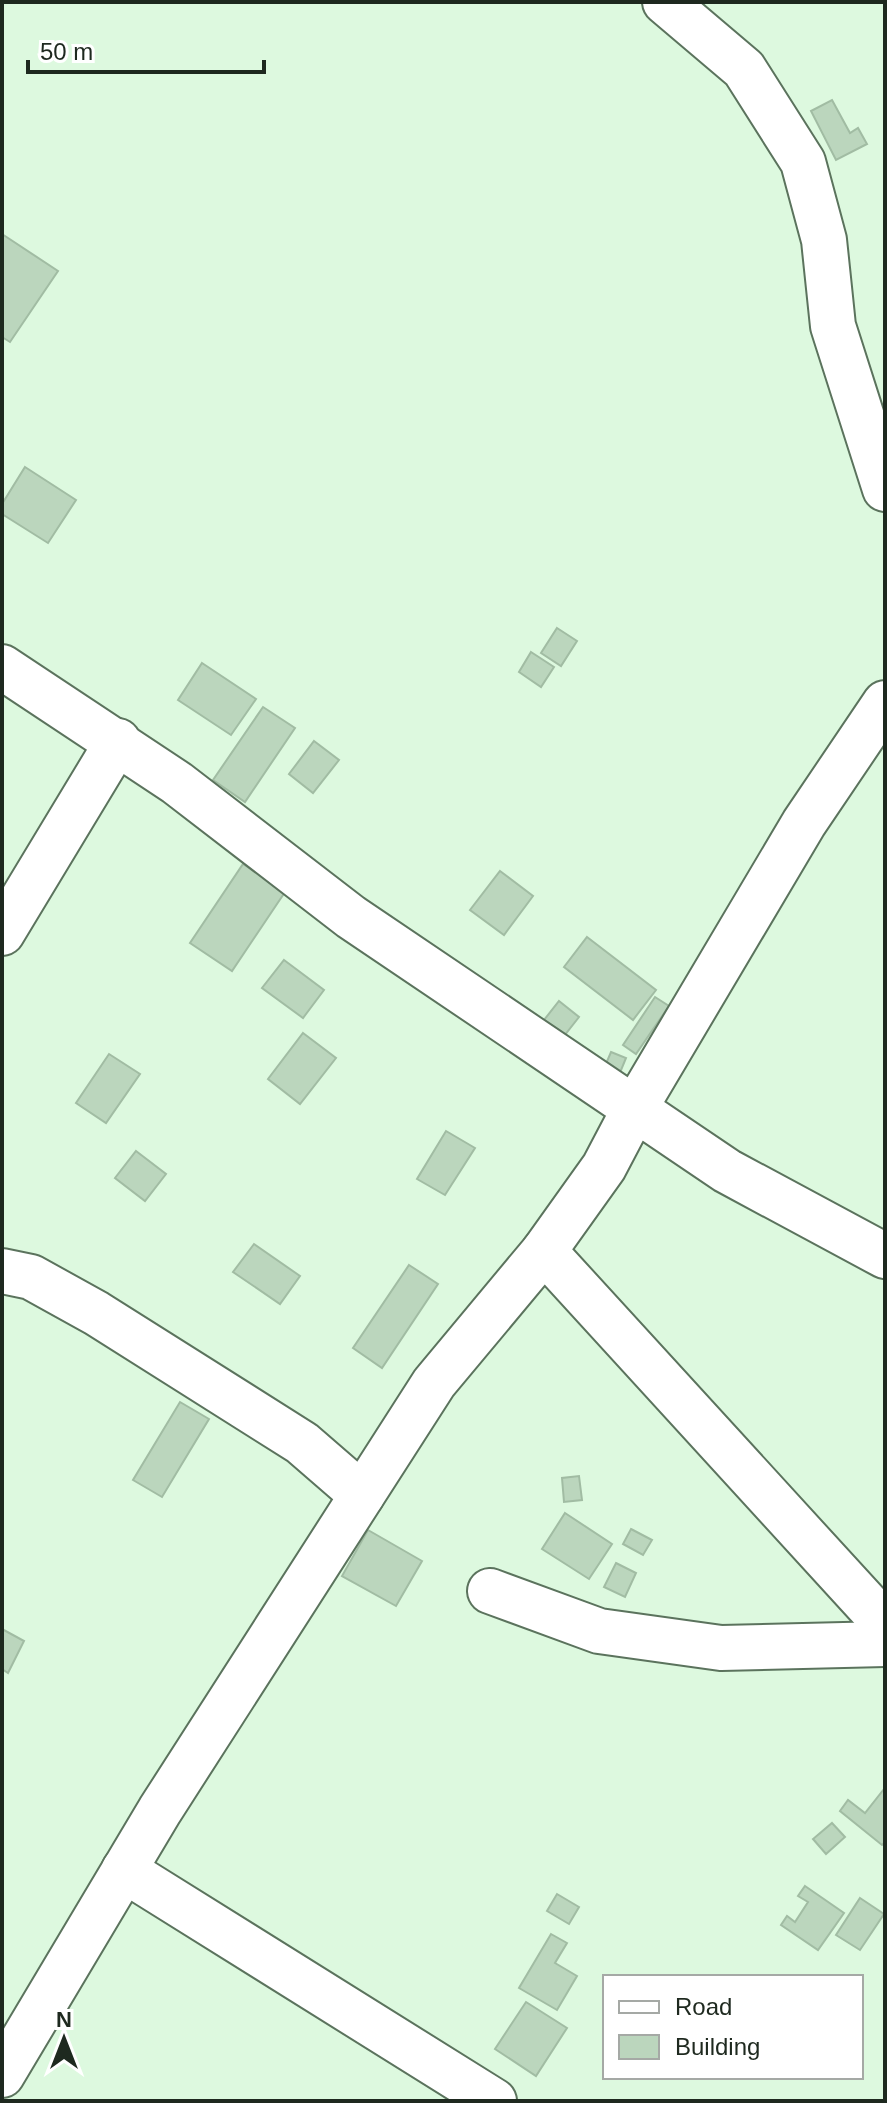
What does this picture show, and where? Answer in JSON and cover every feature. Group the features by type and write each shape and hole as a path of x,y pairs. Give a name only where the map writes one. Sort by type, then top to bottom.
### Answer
{"street":[{"path":"665,2 744,69 803,162 824,240 833,326 885,489"},
{"path":"2,667 118,741 265,849 351,917 727,1171 885,1256"},
{"path":"2,2075 124,1870 434,1383 544,1251 604,1167 635,1108 804,823 885,703"},
{"path":"2,933 118,741"},
{"path":"544,1251 885,1624"},
{"path":"12,1270 96,1313 302,1443 362,1495"},
{"path":"490,1591 599,1631 721,1648 885,1644"},
{"path":"124,1870 494,2101"}],"building":[{"path":"832,100 850,133 858,128 867,144 836,160 811,111"},
{"path":"2,234 58,271 10,342 2,337"},
{"path":"25,467 76,500 48,543 2,514 2,504"},
{"path":"557,628 577,641 561,666 541,653"},
{"path":"531,652 554,667 541,687 519,672"},
{"path":"202,663 256,699 231,735 178,700"},
{"path":"263,707 295,728 245,802 213,780"},
{"path":"314,741 339,760 313,793 289,774"},
{"path":"243,864 285,892 232,971 190,943"},
{"path":"500,871 533,896 504,935 470,910"},
{"path":"587,937 656,990 633,1020 564,967"},
{"path":"284,960 324,990 303,1018 262,988"},
{"path":"655,997 669,1006 636,1054 623,1045"},
{"path":"559,1001 579,1017 564,1036 544,1020"},
{"path":"303,1033 336,1058 300,1104 268,1079"},
{"path":"611,1052 626,1058 617,1080 602,1073"},
{"path":"109,1054 140,1074 106,1123 76,1103"},
{"path":"446,1131 475,1148 445,1195 417,1179"},
{"path":"136,1151 166,1174 145,1201 115,1178"},
{"path":"254,1244 300,1276 280,1304 233,1272"},
{"path":"409,1265 438,1284 382,1368 353,1348"},
{"path":"180,1402 209,1419 162,1497 133,1480"},
{"path":"579,1476 582,1500 564,1502 562,1478"},
{"path":"565,1513 612,1544 589,1579 542,1549"},
{"path":"631,1529 652,1540 643,1555 623,1544"},
{"path":"368,1530 422,1561 396,1606 342,1576"},
{"path":"616,1563 636,1573 625,1597 604,1587"},
{"path":"2,1629 24,1641 8,1673 2,1669"},
{"path":"884,1789 885,1842 882,1845 840,1811 848,1800 865,1813"},
{"path":"832,1823 845,1837 826,1854 813,1839"},
{"path":"805,1886 844,1913 818,1950 781,1925 787,1916 795,1922 808,1902 798,1896"},
{"path":"557,1894 579,1907 569,1924 547,1911"},
{"path":"860,1898 884,1914 860,1950 836,1935"},
{"path":"551,1934 567,1943 555,1963 577,1976 557,2010 519,1988"},
{"path":"526,2002 567,2028 536,2076 495,2049"}]}
